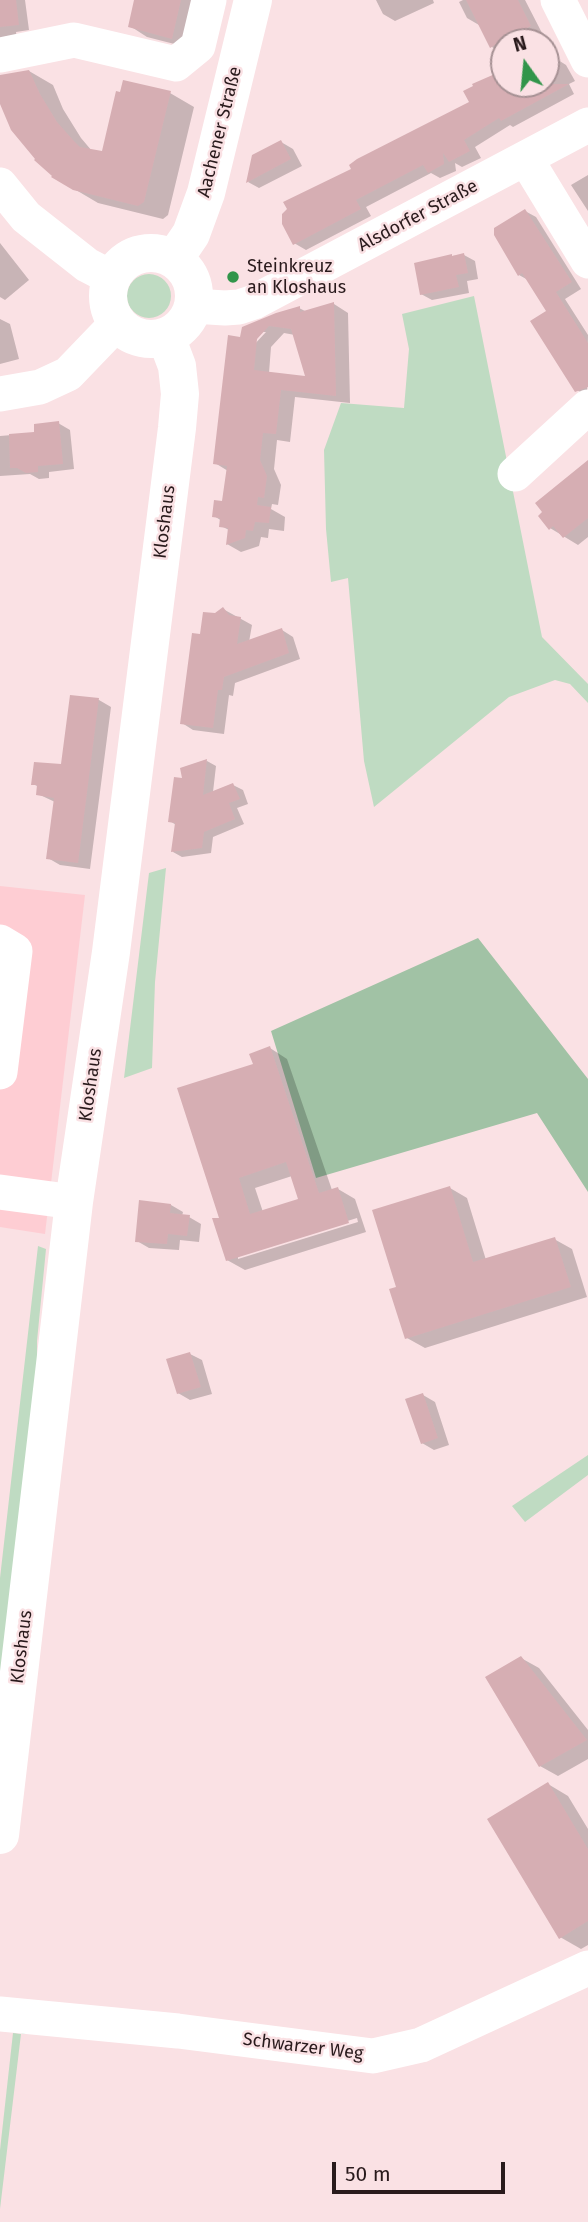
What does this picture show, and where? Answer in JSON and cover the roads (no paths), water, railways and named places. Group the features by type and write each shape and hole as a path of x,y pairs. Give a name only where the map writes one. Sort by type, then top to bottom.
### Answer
{"main road":[{"name":"Aachener Straße","path":"174,259 191,234 206,193 253,0"},
{"path":"146,253 174,259 191,279 194,293 193,306 188,319 178,330 172,351 152,339 139,338 127,332 117,323 108,301 112,278 120,266 132,257 146,253"},
{"name":"Kloshaus","path":"0,1835 74,1202 111,952 176,441 180,394 172,351"}],"street":[{"path":"0,55 74,40 176,64 198,46 209,0"},
{"path":"558,0 588,60"},
{"name":"Alsdorfer Straße","path":"193,306 225,308 254,302 588,125"},
{"path":"526,159 588,261"},
{"path":"0,185 26,217 87,265 112,278"},
{"path":"0,394 40,387 68,374 117,323"},
{"path":"515,474 588,407"},
{"path":"0,942 15,951 0,1072"},
{"path":"0,1192 74,1202"},
{"name":"Schwarzer Weg","path":"0,2014 178,2031 373,2056 421,2045 588,1968"}],"place":[{"name":"Steinkreuz an Kloshaus","path":"233,277"}]}
